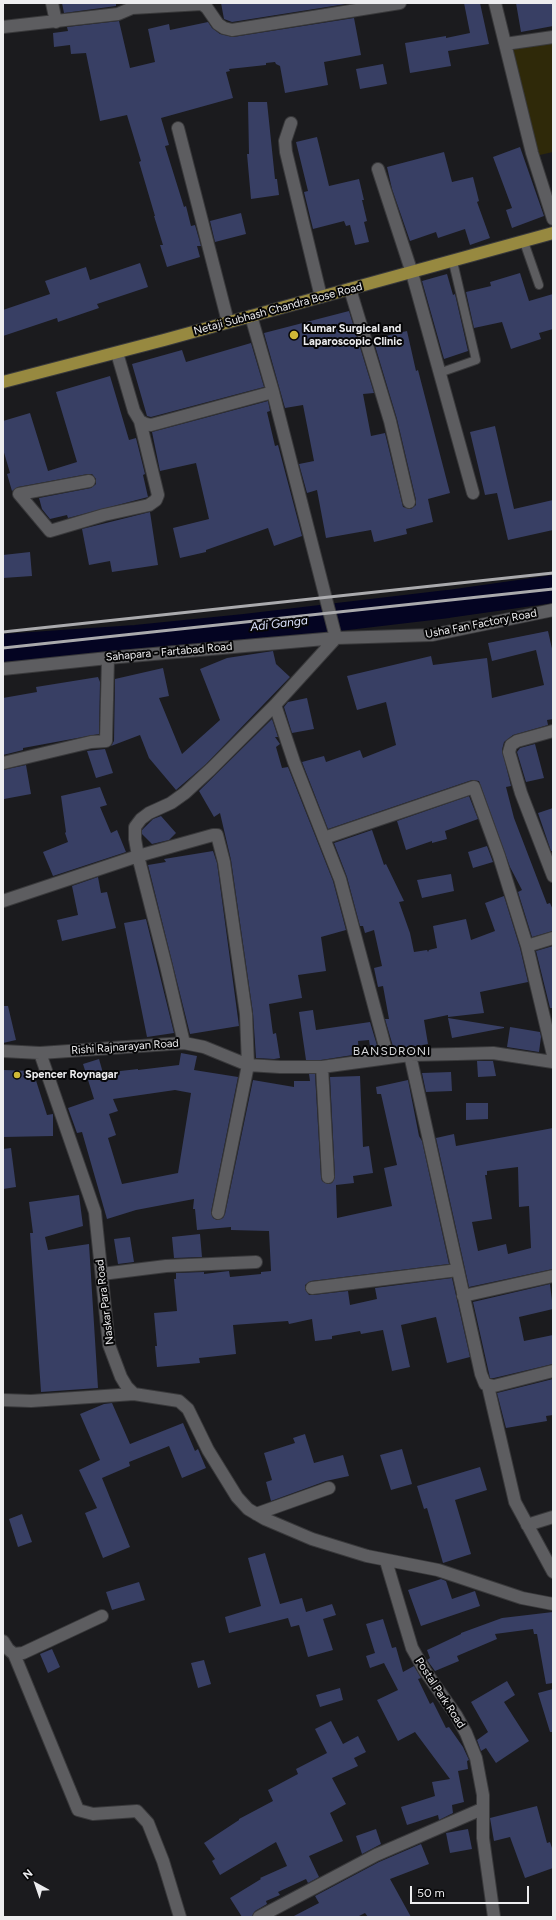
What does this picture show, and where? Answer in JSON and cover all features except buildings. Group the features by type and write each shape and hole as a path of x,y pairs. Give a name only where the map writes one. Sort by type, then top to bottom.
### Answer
{"main road":[{"name":"Netaji Subhash Chandra Bose Road","path":"3,382 350,290 553,233"}],"street":[{"path":"52,3 56,22"},
{"path":"3,27 118,14 132,5 202,4 207,8 218,24 224,28 232,30 400,3"},
{"path":"495,3 532,153 553,219"},
{"path":"504,44 553,37"},
{"path":"291,123 285,141 286,152 321,297"},
{"path":"178,128 228,322"},
{"path":"378,169 412,273 473,492"},
{"path":"350,290 390,421 409,502"},
{"path":"184,1043 138,856 135,827 148,812 171,802 185,793 275,705 336,638 273,392 250,316"},
{"path":"89,481 18,494 50,531 104,515 149,505 156,500 158,495 140,421 134,411 117,353"},
{"path":"140,421 151,425 273,392"},
{"name":"Usha Fan Factory Road","path":"336,638 432,635 553,610"},
{"name":"Sahapara - Fartabad Road","path":"3,669 108,658 336,638"},
{"path":"3,763 91,742 106,741 108,658"},
{"path":"275,705 294,762 340,879 388,1058"},
{"path":"553,730 517,741 511,745 509,752 521,793 553,876"},
{"path":"324,838 474,787 499,856 527,946 553,1055"},
{"path":"3,901 138,856 217,835 224,862 246,1014 248,1065 218,1213"},
{"path":"527,946 553,938"},
{"name":"Rishi Rajnarayan Road","path":"3,1051 40,1053 184,1043 204,1047 248,1065 322,1067 410,1055 493,1053 553,1062"},
{"name":"Naskar Para Road","path":"40,1053 95,1212 109,1345 121,1377 134,1394"},
{"path":"410,1055 480,1374 485,1384 488,1386 515,1502 553,1572"},
{"path":"322,1067 328,1177"},
{"path":"102,1274 166,1266 256,1262"},
{"path":"312,1288 458,1270"},
{"path":"463,1296 553,1276"},
{"path":"488,1386 494,1386 553,1372"},
{"path":"3,1400 31,1401 134,1394 179,1401 188,1409 208,1450 237,1497 248,1509 256,1514 312,1539 386,1561 438,1570 522,1598 553,1604"},
{"path":"256,1514 329,1488"},
{"path":"527,1525 553,1517"},
{"name":"Postal Park Road","path":"386,1561 412,1648 425,1671 456,1715 466,1733 476,1758 483,1795 483,1838 494,1917"},
{"path":"14,1654 24,1654 102,1616"},
{"path":"3,1641 8,1649 14,1654 78,1810 93,1814 137,1811 148,1822 163,1861 180,1917"},
{"path":"258,1917 376,1855 482,1809"}],"lane":[{"path":"524,242 539,284"},
{"path":"440,372 476,360 453,262"}],"shaded area":[{"path":"553,42 553,152 535,156 511,49"}],"waterway":[{"name":"Adi Ganga","path":"3,648 136,639 245,628 448,604 553,589"}],"railway":[{"path":"3,632 553,573"},
{"path":"3,648 553,589"}],"place":[{"name":"Kumar Surgical and Laparoscopic Clinic","path":"294,335"},
{"name":"Spencer Roynagar","path":"17,1075"}],"district":[{"name":"BANSDRONI","path":"392,1051"}]}
